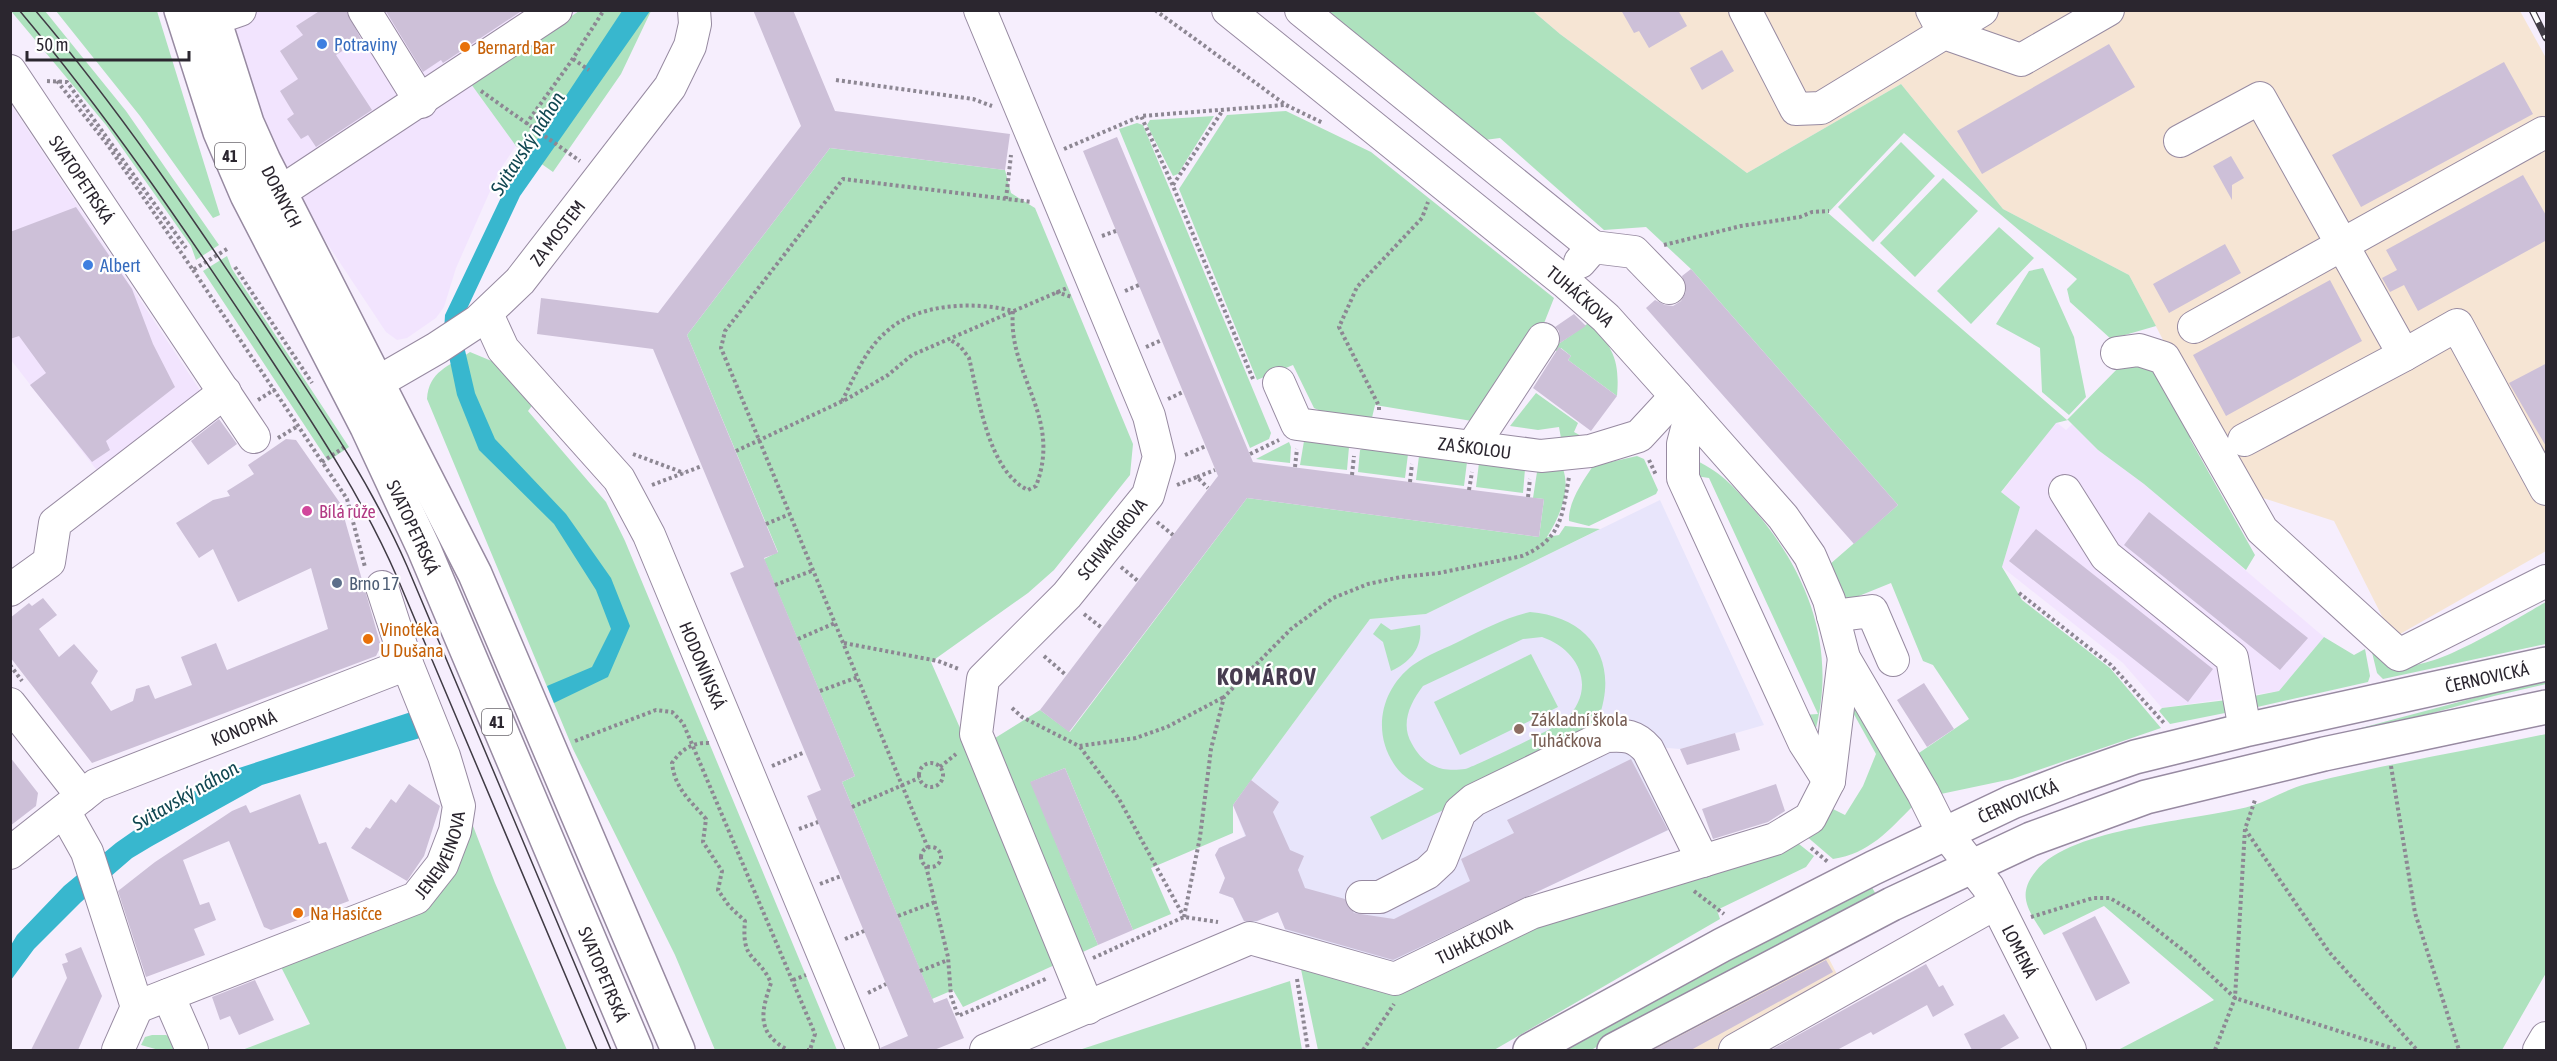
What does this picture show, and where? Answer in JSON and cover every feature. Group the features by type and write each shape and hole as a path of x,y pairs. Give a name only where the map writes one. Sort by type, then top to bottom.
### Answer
{"main road":[{"name":"SVATOPETRSKÁ","path":"181,10 220,132 247,195 475,574 678,1050"},
{"name":"DORNYCH","path":"222,13 247,123 305,244"},
{"name":"SVATOPETRSKÁ","path":"305,244 364,390 424,549 636,1050"},
{"name":"ČERNOVICKÁ","path":"1614,1050 1892,904 1960,852 2072,779 2135,757 2244,730 2547,664"},
{"name":"ČERNOVICKÁ","path":"1530,1050 1722,945 1960,852 2031,839 2146,797 2324,754 2547,706"}],"street":[{"path":"364,10 421,102"},
{"path":"192,48 206,60 216,75 242,150 257,184 268,194 279,193 421,102 556,10"},
{"name":"ZA MOSTEM","path":"364,390 437,348 482,317 520,281 670,87 690,46 695,24 694,10"},
{"name":"SCHWAIGROVA","path":"980,10 1003,98 1060,206 1149,416 1159,457 1148,495 1067,594 983,679"},
{"name":"TUHÁČKOVA","path":"1228,10 1565,282 1606,318 1783,517 1810,556 1833,616 1844,658 1960,852"},
{"path":"1301,10 1593,247 1634,252 1669,288"},
{"path":"1747,11 1796,109 1821,108 1938,22 1982,10"},
{"path":"1938,22 2021,60 2108,10"},
{"name":"SVATOPETRSKÁ","path":"10,71 239,414"},
{"path":"2180,141 2260,98 2403,355"},
{"path":"2194,327 2543,133"},
{"path":"1565,282 1593,247"},
{"name":"HODONÍNSKÁ","path":"482,317 503,349 619,479 649,535 863,1050"},
{"path":"2244,440 2457,325 2547,489"},
{"path":"1472,447 1543,339"},
{"path":"2117,353 2139,350 2164,358 2262,530 2398,655 2547,581"},
{"name":"ZA ŠKOLOU","path":"1267,384 1297,424 1541,456 1590,451 1639,436 1684,405"},
{"path":"1684,405 1683,478 1804,742 1829,781"},
{"path":"10,590 49,562 55,523 239,414"},
{"path":"2065,491 2106,556 2232,658 2244,730"},
{"name":"JENEWEINOVA","path":"137,1007 416,898 442,866 455,831 459,806 444,756 375,583"},
{"path":"1833,616 1872,611 1893,660"},
{"name":"TUHÁČKOVA","path":"1395,979 1531,913 1696,874 1775,838 1810,818 1829,781 1844,658"},
{"name":"KONOPNÁ","path":"10,853 96,785 407,664"},
{"path":"983,679 976,734 1088,1008"},
{"path":"10,704 73,803 137,1007 118,1050"},
{"path":"1362,897 1380,897 1427,873 1441,860 1460,812 1474,801 1606,736 1629,734 1640,740 1648,750 1696,874"},
{"name":"LOMENÁ","path":"1960,852 1988,887 2070,1050"},
{"path":"1735,1050 1996,903"},
{"path":"986,1050 1088,1008 1239,931 1395,979"},
{"path":"168,995 192,1050"},
{"path":"2540,1050 2547,1038"}],"path":[{"path":"527,125 604,10"},
{"path":"573,59 589,70"},
{"path":"462,74 496,104 566,152"},
{"path":"836,80 973,99 1003,98"},
{"path":"57,81 107,144 347,499 375,583"},
{"path":"67,82 185,246 179,248"},
{"path":"1054,154 1141,116 1286,105"},
{"path":"1173,186 1224,110"},
{"path":"1141,116 1267,384"},
{"path":"1006,199 1012,144"},
{"path":"928,848 721,348 725,331 843,179 1060,206"},
{"path":"1379,406 1340,327 1357,287 1422,218 1431,193"},
{"path":"1634,252 1741,226 1800,217 1812,212 1829,211"},
{"path":"193,270 227,249"},
{"path":"235,267 314,387"},
{"path":"735,451 842,401 888,375 912,355 1090,277"},
{"path":"842,401 866,356 886,331 922,312 965,304 1013,311"},
{"path":"949,339 960,346 969,358 993,448 1001,465 1016,484 1028,490 1036,486 1042,471 1046,442 1036,403 1011,331 1013,311"},
{"path":"239,414 274,390"},
{"path":"1274,429 1278,440"},
{"path":"322,462 351,443"},
{"path":"1176,460 1206,446"},
{"path":"631,454 684,473"},
{"path":"646,487 702,466"},
{"path":"1079,746 1136,738 1167,727 1224,697 1291,629 1333,598 1368,584 1522,556 1539,549 1555,534 1562,515 1570,467"},
{"path":"1168,489 1215,470"},
{"path":"1197,477 1209,488"},
{"path":"766,524 790,514"},
{"path":"1150,516 1173,535"},
{"path":"1113,561 1138,581"},
{"path":"775,585 814,570"},
{"path":"2019,594 2111,665 2145,701 2180,746"},
{"path":"1078,609 1102,628"},
{"path":"798,639 835,623"},
{"path":"844,643 938,661 983,679"},
{"path":"1044,656 1066,675"},
{"path":"820,691 858,677"},
{"path":"1184,917 1200,837 1211,749 1224,697"},
{"path":"1012,708 1022,717 1079,746 1119,799 1184,917"},
{"path":"567,744 656,710 672,712 683,723 815,1034 810,1050 807,1050"},
{"path":"694,746 681,751 672,763 674,778 680,792 706,819 703,842 722,871 718,890 721,897 745,921 743,943 747,952 768,975 771,983 762,1010 762,1020 770,1035 788,1050"},
{"path":"763,770 805,752"},
{"path":"2390,759 2415,913 2458,1050"},
{"path":"933,763 942,770 942,781 936,786 924,785 919,778 920,770 926,764 933,763"},
{"path":"852,807 919,778"},
{"path":"2214,1050 2235,998 2245,829 2255,800"},
{"path":"789,833 818,822"},
{"path":"2245,829 2329,952 2417,1050"},
{"path":"928,848 922,855 948,960 951,996 958,1016 1050,976"},
{"path":"926,866 936,866 941,858 937,850 928,848"},
{"path":"1696,874 1729,922"},
{"path":"811,888 841,876"},
{"path":"2023,918 2094,898 2110,898 2138,914 2189,955 2235,998 2398,1050"},
{"path":"898,916 935,902"},
{"path":"1085,961 1184,917 1239,931"},
{"path":"844,939 864,931"},
{"path":"920,970 948,960"},
{"path":"1297,979 1308,1050"},
{"path":"1363,1050 1394,1005 1395,979"},
{"path":"866,993 886,984"}],"shaded area":[{"path":"223,11 579,11 471,84 516,146 499,171 456,268 444,307 436,318 407,338 397,340 386,332 297,198 258,108"},
{"path":"1533,11 2520,11 2546,58 2546,551 2393,638 2334,521 2263,498 2236,479 2129,275 2003,209 1901,84 1747,173 1560,34"},
{"path":"10,103 219,419 116,495 11,360"},
{"path":"2056,422 2066,430 2073,423 2098,450 2144,484 2324,637 2279,691 2162,708 2123,663 2002,567 2020,507 2001,493"},
{"name":"Základní škola Tuháčkova","path":"1660,500 1764,725 1680,749 1655,747 1671,829 1488,915 1490,918 1393,965 1289,939 1278,912 1251,924 1243,920 1233,898 1219,893 1225,878 1215,855 1219,848 1245,836 1233,805 1370,619 1426,614"},
{"path":"1826,953 1841,982 1716,1050 1641,1050"}],"green space":[{"path":"11,11 45,11 126,111 219,245 196,260 191,246 106,125"},
{"path":"56,11 157,11 220,215 213,218 140,116"},
{"path":"579,11 651,11 621,74 553,172 516,146 471,84"},
{"path":"1312,11 1533,11 1560,34 1747,173 1901,84 2003,209 2129,275 2156,326 2111,339 2070,302 2067,289 2077,279 1904,133 1828,213 2067,420 2122,364 2145,358 2198,432 2190,439 2255,555 2246,570 2144,484 2098,450 2068,420 2056,423 2001,492 2020,507 2002,567 2022,600 2110,668 2161,728 2012,779 1936,795 1913,757 1969,719 1933,665 1923,661 1891,583 1844,602 1829,565 1898,505 1691,269 1646,227 1604,230 1500,138 1477,141"},
{"path":"1286,111 1371,152 1554,298 1535,346 1478,422 1375,405 1371,422 1325,413 1314,408 1293,365 1257,380 1179,189 1227,115"},
{"path":"1214,116 1178,174 1173,176 1147,125 1150,120"},
{"path":"1137,123 1143,125 1271,433 1269,439 1250,448 1119,129"},
{"path":"1901,142 1935,176 1873,242 1838,207"},
{"path":"830,148 1005,170 1011,193 1035,208 1133,444 1130,475 1054,570 1028,593 931,662 971,753 1040,710 1070,732 1247,498 1539,537 1544,499 1533,498 1537,472 1563,469 1565,495 1556,521 1547,537 1559,535 1565,526 1600,529 1426,614 1370,619 1233,805 1233,833 1151,868 1171,914 1133,930 1065,768 1031,782 1098,945 963,1007 953,990 932,999 842,782 855,776 764,559 778,552 687,335"},
{"path":"1943,178 1978,211 1915,277 1880,243"},
{"path":"1999,227 2034,258 1971,324 1937,291"},
{"path":"227,256 232,269 349,447 328,461 203,271"},
{"path":"2043,268 2074,337 2086,397 2069,415 2042,392 2040,348 1996,324 2029,271"},
{"path":"1590,322 1613,355 1617,373 1617,396 1568,360 1571,356 1561,348 1558,352 1551,347 1557,340 1560,343"},
{"path":"470,352 494,362 500,371 504,368 534,403 528,411 606,502 625,541 837,1050 715,1050 675,955 573,749 427,399 431,382 436,376 447,366"},
{"path":"1536,393 1578,423 1574,432 1585,438 1562,444 1559,427 1538,430 1510,426"},
{"path":"1304,441 1349,447 1347,470 1300,465"},
{"path":"1289,442 1290,463 1256,459"},
{"path":"1364,448 1408,454 1405,478 1358,472 1360,450"},
{"path":"1419,456 1467,462 1464,486 1416,480"},
{"path":"1637,456 1644,459 1658,490 1656,494 1589,526 1569,521 1574,499 1593,466"},
{"path":"1689,457 1710,468 1740,494 1774,535 1804,587 1814,614 1820,643 1821,702 1815,732 1802,715 1818,714 1709,478 1689,475"},
{"path":"1479,463 1525,469 1523,493 1476,487"},
{"path":"2546,602 2546,644 2383,679 2377,673 2370,644 2398,664 2416,665 2434,660 2475,642"},
{"path":"1530,612 1551,616 1569,623 1584,633 1595,646 1602,662 1605,679 1604,699 1598,720 1603,732 1382,840 1370,817 1424,789 1405,777 1388,754 1382,726 1383,712 1393,686 1413,665 1424,658","holes":["1542,637 1555,643 1575,661 1582,684 1580,697 1564,721 1465,769 1443,769 1428,763 1418,753 1408,736 1407,721 1414,699 1423,686 1523,639"]},
{"path":"1381,623 1391,630 1420,625 1420,640 1414,653 1391,671 1383,642 1373,634"},
{"path":"2324,637 2354,655 2365,649 2370,676 2368,682 2253,708 2249,697 2279,691"},
{"path":"1531,654 1558,707 1460,755 1434,702"},
{"path":"2546,679 2546,684 2494,696 2017,828 2078,803 2169,774 2346,732"},
{"path":"2227,700 2230,712 2170,724 2159,711 2162,708"},
{"path":"1853,705 1913,806 1887,832 1868,846 1833,859 1805,835 1823,821 1833,809 1845,815 1863,786 1876,754 1851,709"},
{"path":"2546,734 2546,973 2502,1050 2118,1050 2214,1000 2104,906 2044,935 2027,904 2026,888 2036,871 2053,856 2077,844 2136,828 2251,806 2299,786 2336,777"},
{"path":"453,774 495,883 567,1050 242,1050 310,1024 280,965 415,913 445,850"},
{"path":"1793,843 1799,844 1814,856 1806,867 1717,910 1720,919 1494,1050 1318,1050 1298,955 1389,988 1508,931"},
{"path":"1870,884 1878,898 1591,1050 1559,1050"},
{"path":"1290,981 1302,1050 1079,1050"},
{"path":"166,1035 180,1043 183,1050 159,1050 141,1045 145,1037"}],"water":[{"path":"622,11 650,11 520,196 466,311 464,346 475,393 495,439 566,514 611,578 630,626 608,677 554,703 547,686 592,667 611,629 596,590 554,524 479,450 457,395 444,332 445,315 507,185"},
{"path":"411,712 420,738 262,785 132,858 81,902 34,949 11,980 11,945 17,935 64,886 116,843 179,799 239,768"}],"building":[{"path":"321,10 346,10 361,39 336,55 372,110 316,147 308,135 301,139 287,119 294,114 280,91 298,79 280,51 303,35 296,26"},
{"path":"385,10 523,10 443,63 441,60 423,72"},
{"path":"753,10 793,10 835,111 1010,134 1005,170 830,148 687,335 778,553 764,558 855,776 842,782 934,1003 947,998 964,1038 934,1050 881,1050 880,1048 908,1036 807,796 821,790 730,573 744,567 653,349 537,334 541,298 658,313 801,126"},
{"path":"1621,10 1678,10 1687,26 1649,48 1639,31 1634,33"},
{"path":"2109,44 2135,87 1982,174 1957,131"},
{"path":"1722,50 1734,71 1702,90 1690,68"},
{"path":"2504,62 2533,114 2361,207 2332,155"},
{"path":"1117,137 1253,462 1544,499 1539,537 1247,498 1069,732 1040,710 1218,476 1083,151"},
{"path":"2231,156 2244,178 2232,185 2232,200 2213,166"},
{"path":"2523,175 2547,217 2547,240 2418,311 2404,285 2390,292 2382,278 2397,270 2386,250"},
{"path":"76,207 132,289 153,344 175,387 106,441 110,450 92,462 30,385 46,373 19,336 10,339 10,232"},
{"path":"2225,244 2241,273 2169,313 2153,284"},
{"path":"1691,269 1898,505 1854,544 1646,308 1655,300 1673,306 1681,301 1686,292 1682,276"},
{"path":"2330,280 2362,341 2226,416 2193,355"},
{"path":"1574,314 1586,326 1560,343 1559,331 1555,327"},
{"path":"1559,347 1571,356 1568,360 1617,396 1591,431 1533,388"},
{"path":"2547,363 2547,448 2509,383"},
{"path":"219,419 237,444 208,465 191,441"},
{"path":"286,439 296,440 340,503 381,646 376,656 92,763 10,657 10,618 29,603 32,606 43,598 57,615 39,629 59,657 74,644 98,671 91,683 111,711 133,701 136,689 149,685 155,699 192,685 181,657 216,643 227,670 328,629 311,568 238,602 213,549 199,558 176,523 213,500 230,496 227,491 254,474 248,465"},
{"path":"2149,512 2308,638 2280,670 2124,545"},
{"path":"2036,529 2213,669 2188,702 2009,561"},
{"path":"1924,683 1954,729 1927,747 1897,700"},
{"path":"1735,733 1740,750 1687,765 1680,749"},
{"path":"10,757 38,793 36,806 10,826"},
{"path":"1631,759 1668,830 1393,960 1285,929 1278,912 1257,921 1244,921 1233,898 1219,893 1225,878 1215,855 1219,848 1246,836 1233,805 1251,780 1279,802 1273,812 1290,850 1304,856 1298,870 1305,888 1345,899 1354,913 1394,919 1470,881 1461,859 1514,833 1507,820"},
{"path":"1065,768 1133,930 1098,945 1030,782"},
{"path":"409,784 440,806 424,856 407,881 351,848 366,827 370,829 391,799 396,803"},
{"path":"1776,784 1785,811 1768,822 1713,839 1702,809"},
{"path":"300,794 319,844 326,842 349,901 271,930 264,927 229,841 183,860 200,905 209,902 216,920 194,929 205,955 146,977 118,891 155,862 232,811 246,805 250,813"},
{"path":"2095,916 2130,983 2096,1001 2062,933"},
{"path":"81,947 102,996 78,1050 31,1050 67,978 62,964 68,962 65,954"},
{"path":"1826,960 1833,972 1691,1050 1653,1050"},
{"path":"1926,964 1939,987 1943,985 1954,1005 1933,1017 1927,1005 1873,1035 1871,1032 1837,1050 1771,1050"},
{"path":"255,980 274,1020 239,1035 230,1016 220,1020 212,997"},
{"path":"2004,1014 2019,1038 1998,1050 1972,1050 1964,1034"}],"tram line":[{"path":"19,10 83,90 172,212 295,396 367,515 397,577 597,1050"},
{"path":"35,10 125,124 181,203 263,323 376,502 407,566 611,1050"}],"railway":[{"path":"2532,10 2546,38"}],"place":[{"name":"Potraviny","path":"322,44"},
{"name":"Bernard Bar","path":"465,47"},
{"name":"Albert","path":"88,265"},
{"name":"Bílá růže","path":"307,511"},
{"name":"Brno 17","path":"337,583"},
{"name":"Vinotéka U Dušana","path":"368,639"},
{"name":"Základní škola Tuháčkova","path":"1519,729"},
{"name":"Na Hasičce","path":"298,913"}],"district":[{"name":"KOMÁROV","path":"1267,676"}],"water label":[{"name":"Svitavský náhon","path":"527,143"},
{"name":"Svitavský náhon","path":"185,795"}]}
